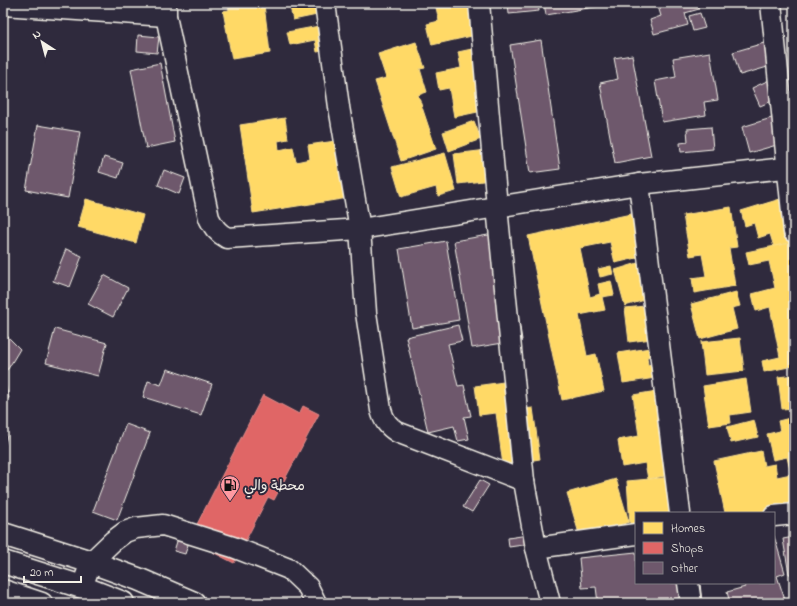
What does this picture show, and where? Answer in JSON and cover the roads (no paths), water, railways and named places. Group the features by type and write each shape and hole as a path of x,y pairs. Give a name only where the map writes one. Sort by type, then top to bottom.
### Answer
{"main road":[{"path":"3,534 91,562 138,579 194,603"},
{"path":"3,562 82,587 123,603"}],"street":[{"path":"325,3 360,229 366,313 381,410 384,420 397,432 524,481"},
{"path":"479,3 524,481 536,548 550,603"},
{"path":"771,3 791,167 794,232"},
{"path":"3,5 166,9 209,218 219,234 227,238 360,229 639,184 791,167"},
{"path":"639,184 680,512"},
{"path":"775,516 794,514"},
{"path":"82,587 91,562 113,541 125,532 136,528 163,525 233,547 289,570 308,587 316,603"},
{"path":"536,548 635,534"},
{"path":"688,584 691,603"},
{"path":"3,590 42,603"}],"place":[{"name":"محطة والي","path":"230,502"}]}
